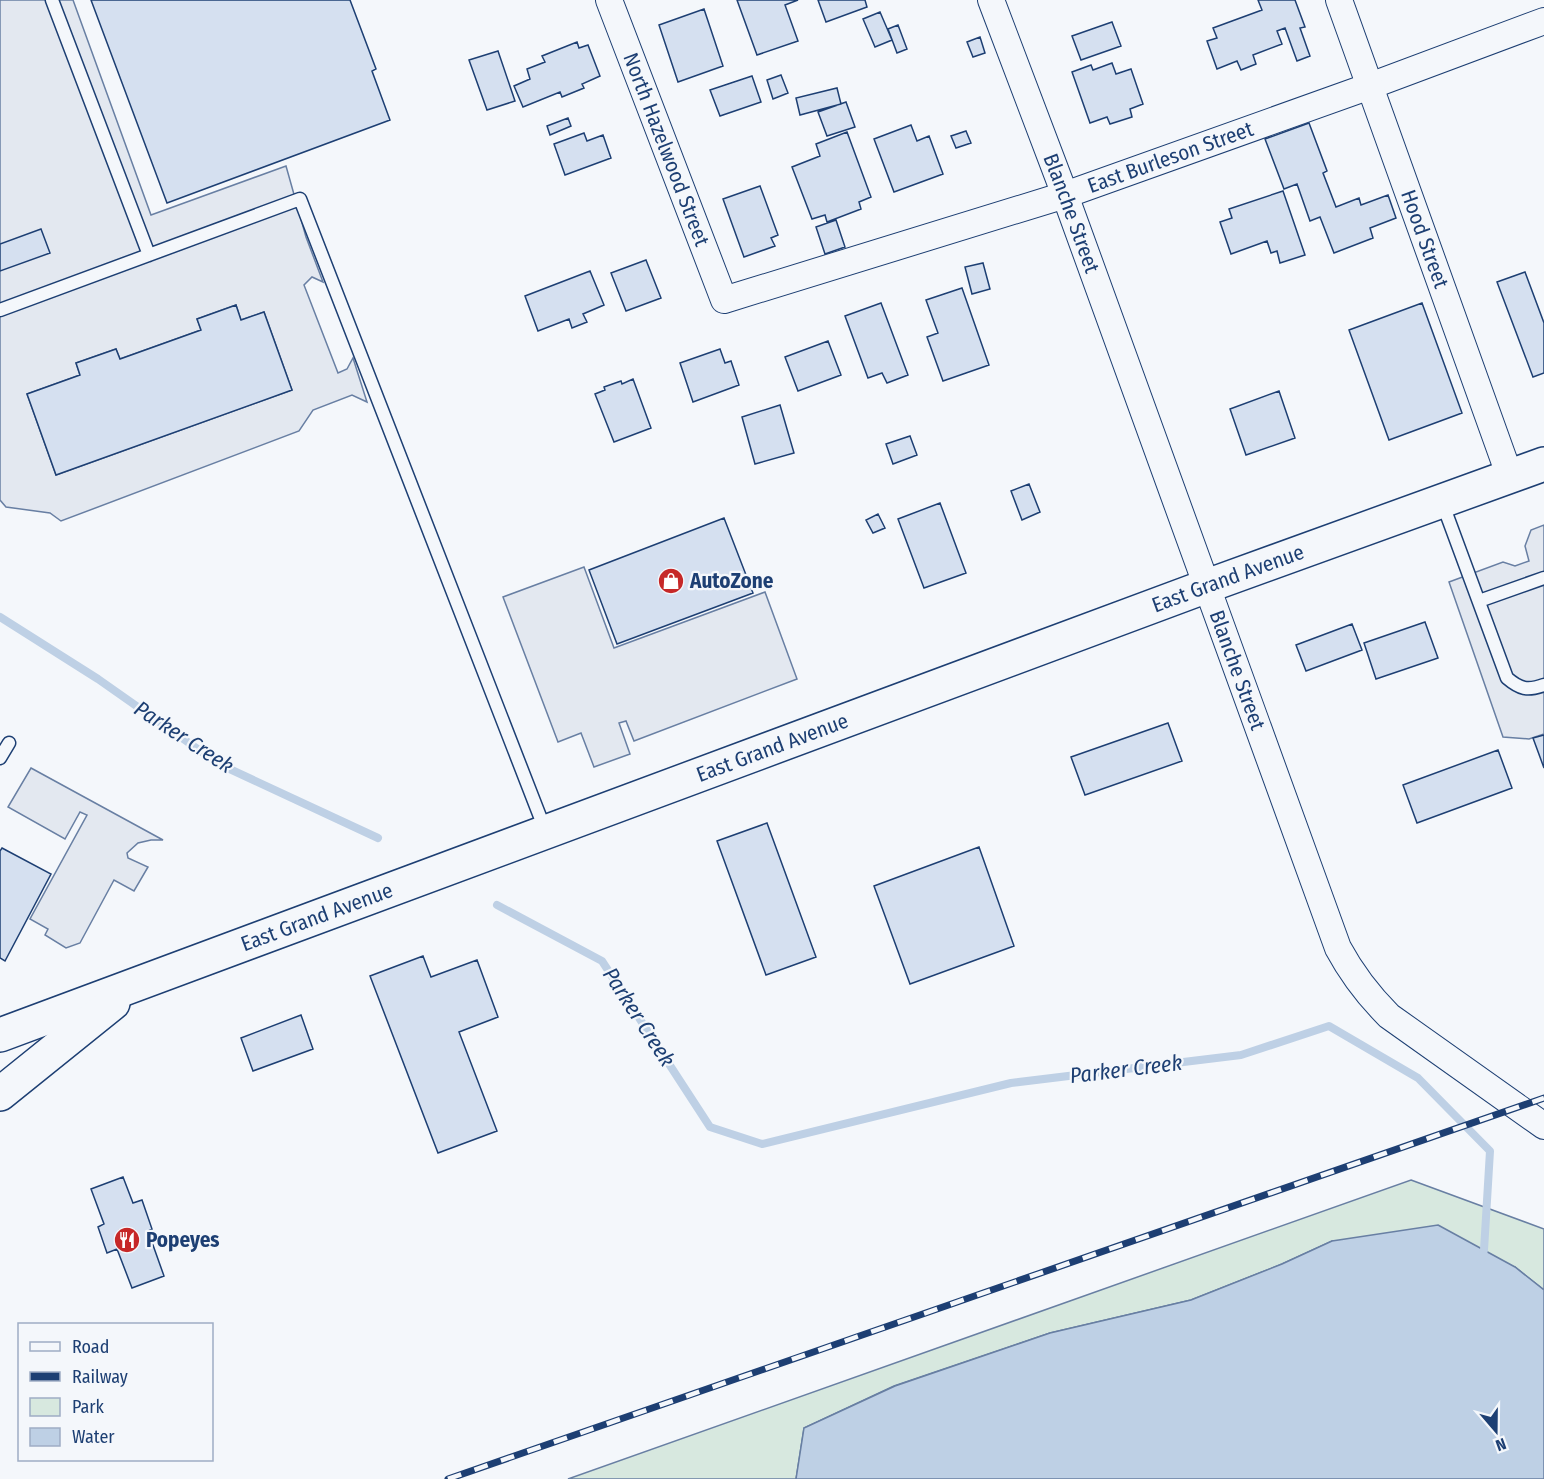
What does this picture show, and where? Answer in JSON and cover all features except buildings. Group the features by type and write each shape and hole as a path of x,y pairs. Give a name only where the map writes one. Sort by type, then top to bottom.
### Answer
{"highway":[{"name":"East Grand Avenue","path":"0,1035 1208,586 1544,464"},
{"path":"0,1094 134,987"}],"street":[{"name":"North Hazelwood Street","path":"609,0 723,300"},
{"name":"Blanche Street","path":"991,0 1065,195 1338,948 1352,973 1389,1016 1544,1126"},
{"name":"Hood Street","path":"1339,0 1510,477"},
{"name":"East Burleson Street","path":"723,300 1065,195 1544,21"}],"lane":[{"path":"52,0 148,255"},
{"path":"0,310 300,199 546,833"},
{"path":"1442,502 1507,678 1519,688 1544,685"},
{"path":"1479,601 1544,578"},
{"path":"0,759 9,743"}],"green space":[{"path":"1411,1180 1544,1229 1544,1290 1515,1267 1332,1241 1282,1264 1191,1300 1050,1333 894,1386 804,1428 796,1479 568,1479"}],"shaded area":[{"path":"0,0 73,0 151,215 286,166 306,237 323,282 312,277 304,285 338,373 347,369 353,358 367,402 352,395 313,410 299,431 61,521 50,513 6,507 0,500","holes":["236,305 241,320 264,312 292,390 56,475 27,394 80,375 76,363 116,349 120,359 201,330 197,319"]},
{"path":"1544,525 1544,734 1529,739 1503,737 1449,582 1503,562 1515,566 1529,561 1525,546 1531,530"},
{"path":"584,567 614,648 765,592 797,679 634,741 626,721 619,723 630,754 594,767 581,733 558,742 503,597"},
{"path":"31,768 163,840 138,843 127,853 128,858 148,867 134,891 114,880 80,943 66,948 45,935 48,929 30,919 87,815 80,812 65,839 8,807"}],"water":[{"path":"1438,1225 1515,1267 1544,1290 1544,1479 796,1479 804,1428 895,1386 1050,1333 1191,1300 1282,1264 1332,1241"}],"waterway":[{"name":"Parker Creek","path":"0,617 98,679 219,764 378,838"},
{"name":"Parker Creek","path":"497,905 602,961 710,1127 762,1144 1011,1083 1241,1055 1329,1026 1418,1078 1490,1151 1484,1250 1481,1261"}],"railway":[{"path":"448,1479 1544,1098"}],"place":[{"name":"AutoZone","path":"671,581"},
{"name":"Popeyes","path":"127,1240"}]}
